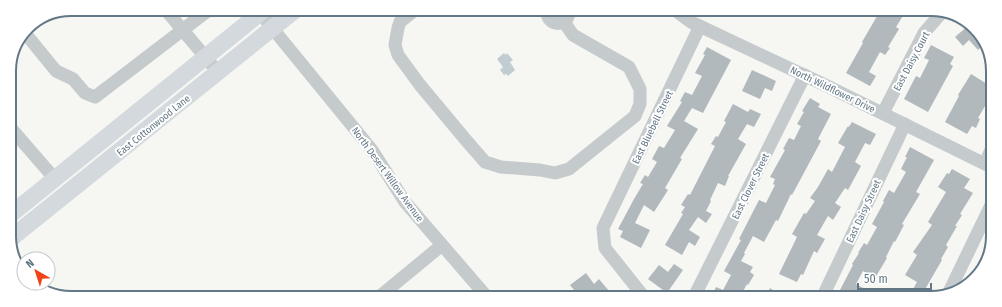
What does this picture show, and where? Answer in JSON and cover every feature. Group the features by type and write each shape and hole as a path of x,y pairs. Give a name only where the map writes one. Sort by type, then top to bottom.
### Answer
{"main road":[{"name":"East Cottonwood Lane","path":"16,210 256,16"},
{"name":"East Cottonwood Lane","path":"16,234 288,16"}],"street":[{"path":"171,16 218,72"},
{"path":"28,37 56,70 72,78 86,93 95,97 201,16"},
{"name":"North Desert Willow Avenue","path":"265,16 273,28 372,150 405,202 482,291"},
{"path":"408,16 400,22 398,28 395,45 398,55 420,85 485,162 502,166 555,172 569,169 635,116 640,104 640,90 629,67 573,36 567,16 557,24 548,18 548,16"},
{"name":"North Wildflower Drive","path":"683,16 691,22 805,75 986,164"},
{"name":"East Daisy Court","path":"883,113 924,33 939,16"},
{"name":"East Bluebell Street","path":"639,291 605,248 603,228 700,26"},
{"name":"East Clover Street","path":"697,291 805,75"},
{"name":"East Daisy Street","path":"825,291 905,124"},
{"path":"16,133 55,179"},
{"path":"952,287 986,215"},
{"path":"386,291 442,245"}],"shaded area":[{"path":"504,53 506,55 507,53 513,60 510,62 515,70 508,76 506,74 504,75 500,70 503,67 497,59"}],"building":[{"path":"877,16 903,16 896,27 899,29 888,47 890,48 885,55 880,52 869,72 876,76 870,86 846,73 863,43 862,42"},
{"path":"965,28 977,40 980,48 978,50 969,40 963,46 955,37"},
{"path":"931,45 954,57 950,64 953,66 928,112 904,99 916,76 920,78 929,60 924,58"},
{"path":"707,47 731,60 703,113 692,108 684,121 698,129 680,158 682,159 665,188 668,190 654,212 644,205 635,223 650,230 641,248 620,237 623,231 618,229 643,184 640,183 645,175 648,177 657,162 652,159 659,146 664,148 675,130 667,126 682,102 680,101 685,92 692,95 702,76 695,73 705,55 703,54"},
{"path":"752,70 776,81 772,91 765,88 760,99 742,91"},
{"path":"971,74 986,83 986,104 978,118 980,119 976,128 972,126 967,134 945,122 959,96 958,95"},
{"path":"810,98 820,104 818,107 831,114 818,139 821,141 792,195 791,194 778,221 776,220 764,242 753,236 744,253 745,254 741,261 753,267 750,272 754,275 748,285 747,284 743,291 714,291 716,287 723,290 731,275 724,271 741,240 739,239 759,200 766,203 775,185 773,184 775,179 770,177 785,150 783,149 789,138 794,140 801,126 797,124 804,112 802,111"},
{"path":"733,104 748,112 750,109 761,114 754,127 747,124 738,139 746,144 728,176 725,186 718,183 706,211 712,214 706,223 698,217 689,230 700,237 695,246 689,242 682,255 665,245 683,214 681,213 685,207 681,205 688,194 690,195 715,146 711,144 716,136 718,137"},
{"path":"852,122 876,134 870,145 865,143 855,162 861,166 848,190 845,188 835,203 841,207 833,220 828,216 817,235 825,239 817,253 814,251 803,275 801,274 797,282 779,274 797,237 792,234 804,213 806,214 815,201 810,198 828,169 832,172 845,147 838,143"},
{"path":"910,147 934,160 916,192 920,194 902,224 904,225 875,278 863,271 856,284 869,291 840,290 858,253 864,243 867,245 877,227 872,224 889,190 894,193 906,172 901,169 907,157 905,157"},
{"path":"952,169 970,179 964,188 973,193 960,214 962,215 946,245 948,247 941,259 942,260 924,291 912,291 917,282 905,275 917,255 913,252 932,225 928,222 946,192 938,187 947,173 949,174"},
{"path":"674,264 683,270 668,291 664,291 648,279 659,265 668,272"},
{"path":"586,273 594,284 599,279 609,291 572,291 574,290 570,285"}]}
